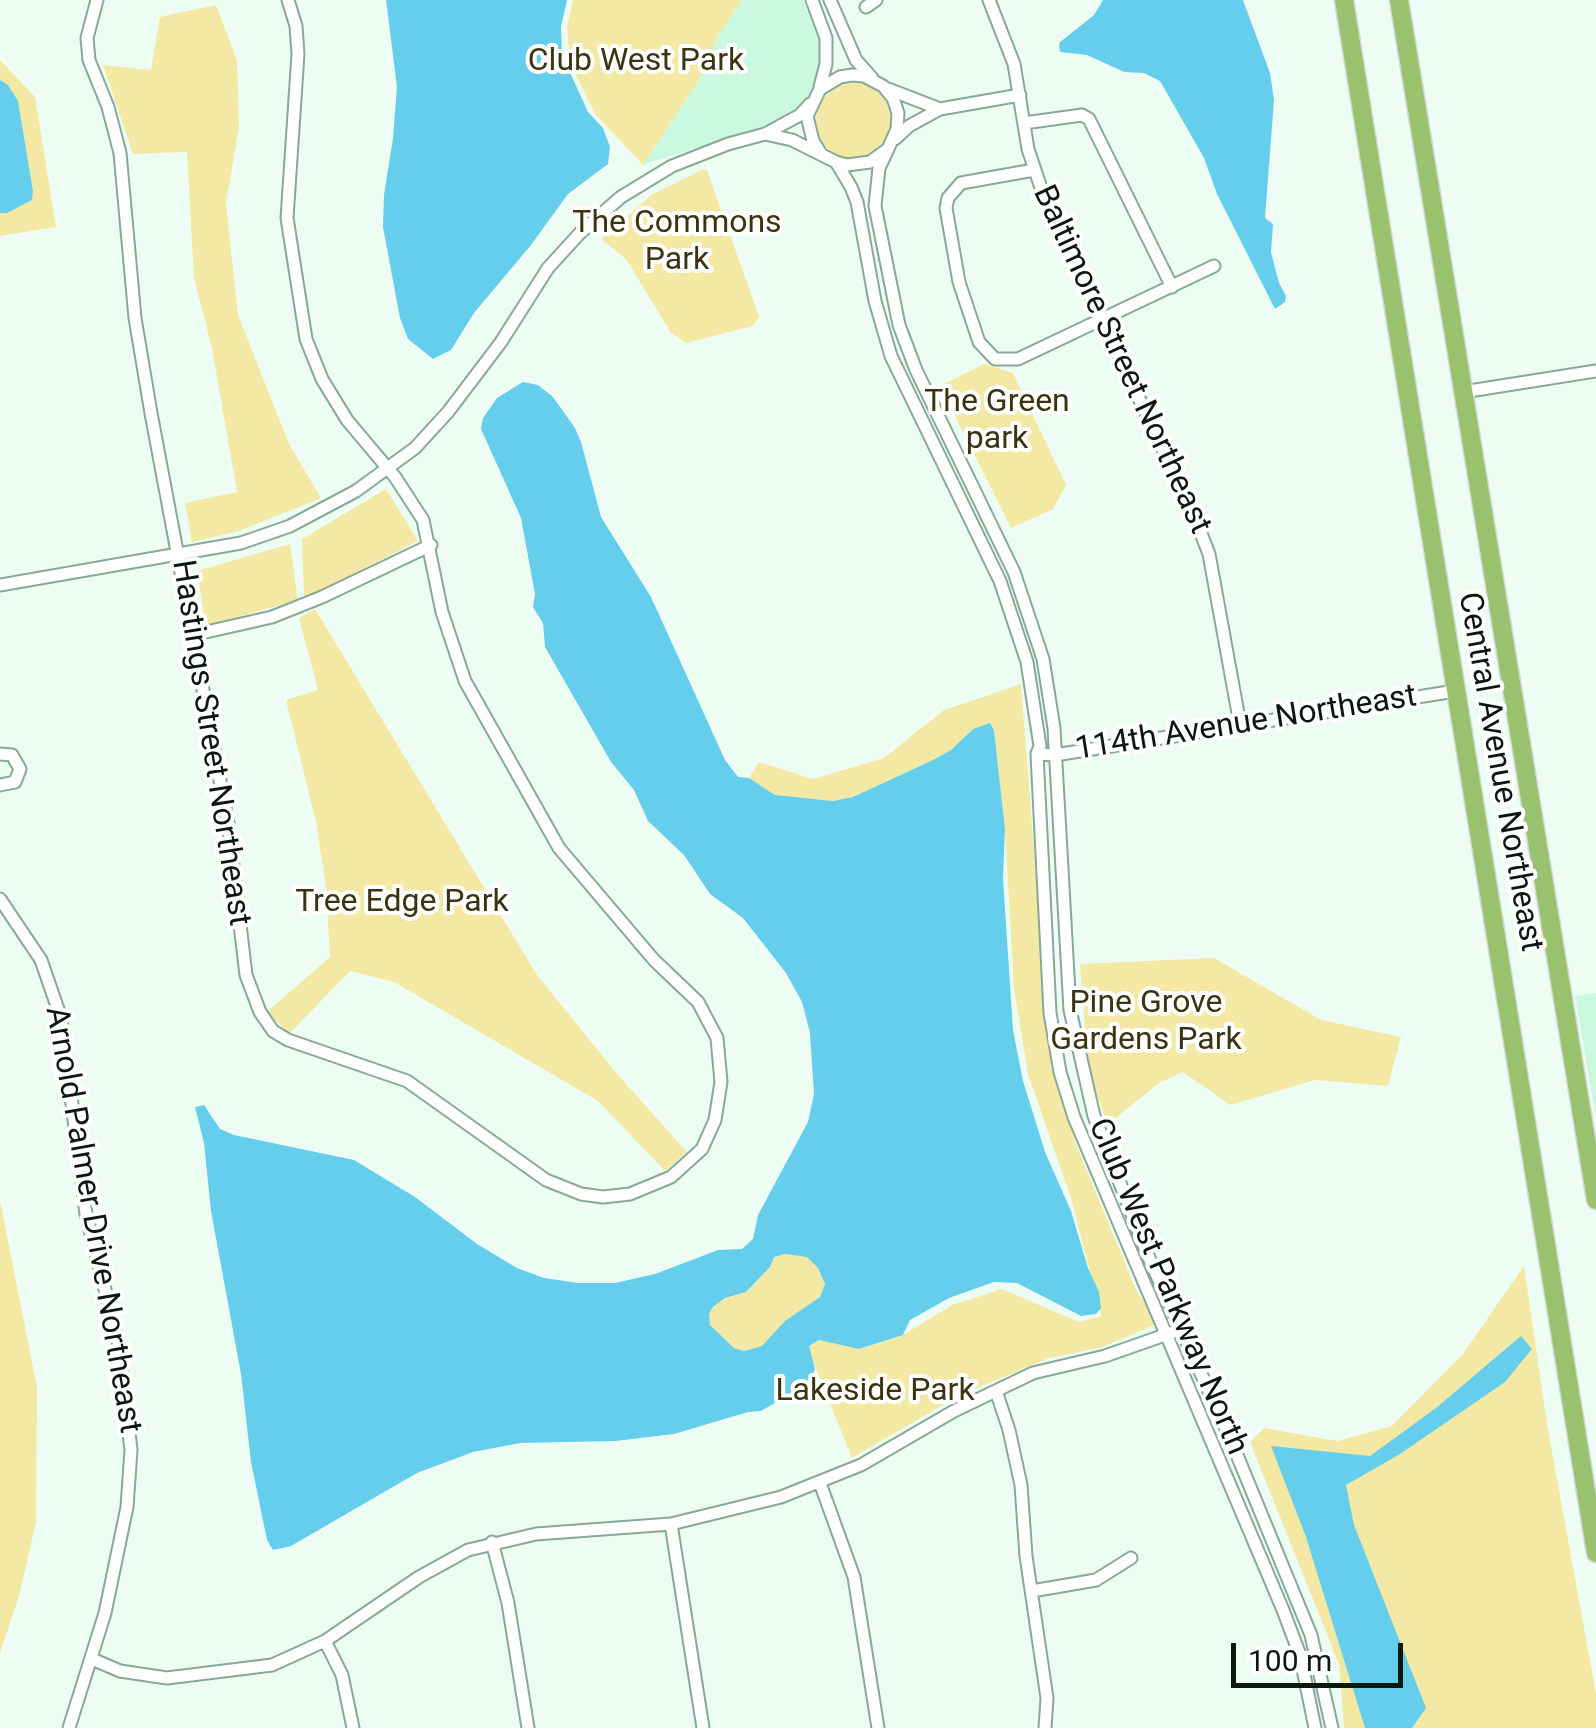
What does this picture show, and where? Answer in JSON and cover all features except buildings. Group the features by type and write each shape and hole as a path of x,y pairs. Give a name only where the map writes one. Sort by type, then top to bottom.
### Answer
{"highway":[{"name":"Central Avenue Northeast","path":"1344,0 1596,1553"},
{"name":"Central Avenue Northeast","path":"1399,0 1596,1200"}],"street":[{"name":"Hastings Street Northeast","path":"97,0 88,38 89,60 108,107 120,153 136,318 228,823 246,975 260,1012 272,1031 318,1052 407,1080 546,1180 603,1198 630,1194 682,1170 702,1149 714,1120 721,1082 717,1038 698,1002 654,960 559,848 491,732 451,646 430,545"},
{"path":"193,635 272,616 322,597 430,545 423,520 347,420 322,379 306,339 287,218 298,54 296,26 288,0"},
{"path":"812,0 826,38 826,64 820,89"},
{"path":"830,0 856,60 893,98 898,113 890,146"},
{"name":"Baltimore Street Northeast","path":"989,0 1014,64 1034,170 1196,518 1209,554 1240,724"},
{"path":"0,585 179,556 242,543 290,526 356,491 415,448 501,342 548,268 580,234 648,179 707,152 765,134 800,115 829,82 852,75 940,110"},
{"path":"765,134 847,165 870,162 909,126 940,110 1020,94"},
{"path":"810,104 808,129 820,152"},
{"path":"1024,124 1082,114 1090,119 1172,287"},
{"name":"Club West Parkway North","path":"890,146 879,168 876,206 899,325 916,370 1023,595 1043,660 1056,755 1075,1042 1104,1144 1149,1258 1312,1635 1332,1728"},
{"path":"836,162 856,202 890,356 1000,581 1031,685 1040,746 1050,1012 1060,1072 1074,1117 1164,1336 1295,1640 1316,1728"},
{"path":"1034,170 961,183 948,198 946,208 956,272 979,342 995,359 1018,359 1214,266"},
{"path":"1463,392 1596,371"},
{"name":"114th Avenue Northeast","path":"1038,754 1056,755 1455,691"},
{"path":"0,754 12,755 20,768 15,782 0,785"},
{"name":"Arnold Palmer Drive Northeast","path":"0,898 42,960 61,1018 86,1214 118,1341 131,1450 127,1507 92,1659 70,1728"},
{"path":"92,1659 120,1670 167,1678 272,1665 325,1642 468,1550 536,1534 670,1524 746,1507 861,1465 1033,1373 1105,1356 1182,1330"},
{"path":"996,1391 1016,1457 1047,1698 1045,1728"},
{"path":"820,1483 854,1578 878,1728"},
{"path":"670,1524 703,1728"},
{"path":"492,1542 508,1603 528,1728"},
{"path":"1032,1590 1096,1580 1131,1558"},
{"path":"325,1642 342,1675 353,1728"}],"shaded area":[{"path":"742,0 803,0 821,40 820,75 812,95 780,121 643,165 698,81 719,34"},
{"path":"1596,993 1596,1119 1575,996"}],"green space":[{"name":"Club West Park","path":"573,0 742,0 719,34 698,81 643,165 595,114 570,63 567,26"},
{"path":"216,5 237,60 239,127 226,203 238,315 289,444 321,498 239,531 192,542 185,503 237,492 212,348 194,278 187,152 133,154 103,65 151,70 160,17"},
{"path":"0,60 35,97 56,227 0,236"},
{"path":"854,83 881,94 892,121 881,148 854,159 827,148 816,121 827,94"},
{"name":"The Commons Park","path":"707,170 759,316 753,326 686,343 671,333 626,259 601,239 651,195"},
{"name":"The Green park","path":"984,364 1013,373 1066,485 1053,509 1011,528 940,386"},
{"path":"386,489 418,541 304,599 302,539"},
{"path":"290,544 298,600 206,626 197,571"},
{"name":"Tree Edge Park","path":"315,609 537,975 687,1152 665,1171 598,1101 394,982 350,971 289,1034 267,1012 330,957 326,887 316,822 286,700 318,690 299,618"},
{"name":"Lakeside Park","path":"1021,684 1049,1041 1075,1142 1137,1292 1159,1323 1100,1348 1049,1358 960,1395 852,1458 810,1354 809,1346 819,1340 860,1349 903,1335 952,1305 1002,1289 1079,1322 1101,1316 1072,1201 1028,1074 1014,989 1005,829 994,730 973,729 951,750 853,797 832,801 774,795 749,778 759,762 813,779 884,758 944,710"},
{"name":"Pine Grove Gardens Park","path":"1214,958 1321,1020 1401,1037 1388,1086 1315,1080 1230,1105 1183,1072 1159,1083 1107,1125 1088,1066 1080,964"},
{"path":"0,1200 37,1388 36,1522 19,1596 0,1653"},
{"name":"Lakeside Park","path":"774,1257 808,1257 818,1268 825,1284 820,1298 795,1314 762,1346 744,1351 734,1348 710,1325 709,1314 725,1298 746,1292 770,1267"},
{"path":"1524,1266 1547,1424 1596,1694 1596,1728 1344,1728 1339,1664 1250,1442 1264,1428 1337,1441 1392,1426 1462,1355"}],"water":[{"path":"386,0 567,0 561,27 562,55 588,112 603,128 610,147 608,164 568,194 474,313 451,350 433,359 408,339 400,318 383,227 397,87"},
{"path":"1103,0 1243,0 1270,73 1274,100 1265,218 1273,224 1271,252 1286,296 1285,302 1275,309 1217,194 1204,158 1160,81 1144,73 1124,72 1087,55 1060,52 1059,43 1094,15"},
{"path":"0,80 18,101 33,191 32,200 7,213 0,213"},
{"path":"523,382 538,385 553,397 575,428 601,517 651,597 725,760 738,777 749,778 775,795 833,801 853,797 933,760 951,750 973,729 990,723 1005,829 1003,879 1013,1030 1023,1081 1045,1152 1071,1211 1101,1308 1096,1314 1081,1316 1017,1283 994,1282 949,1298 910,1320 903,1335 859,1349 819,1340 809,1346 815,1369 808,1384 761,1411 674,1434 615,1441 520,1443 473,1452 417,1473 291,1546 273,1550 267,1540 251,1462 241,1374 195,1107 204,1105 220,1129 234,1135 354,1160 517,1268 544,1278 615,1283 655,1274 718,1250 742,1249 753,1239 758,1215 808,1122 814,1094 810,1033 802,1002 786,973 743,918 710,894 684,855 648,821 634,790 611,762 545,647 543,623 533,607 535,594 521,518 481,429 483,418 497,398","holes":["774,1257 807,1257 818,1268 825,1284 820,1297 785,1321 762,1346 744,1351 734,1348 710,1325 713,1307 725,1298 746,1292 770,1267"]},
{"path":"1521,1336 1532,1349 1505,1382 1400,1454 1346,1485 1354,1525 1426,1708 1412,1728 1365,1728 1306,1537 1271,1446 1370,1456 1436,1408"}]}
